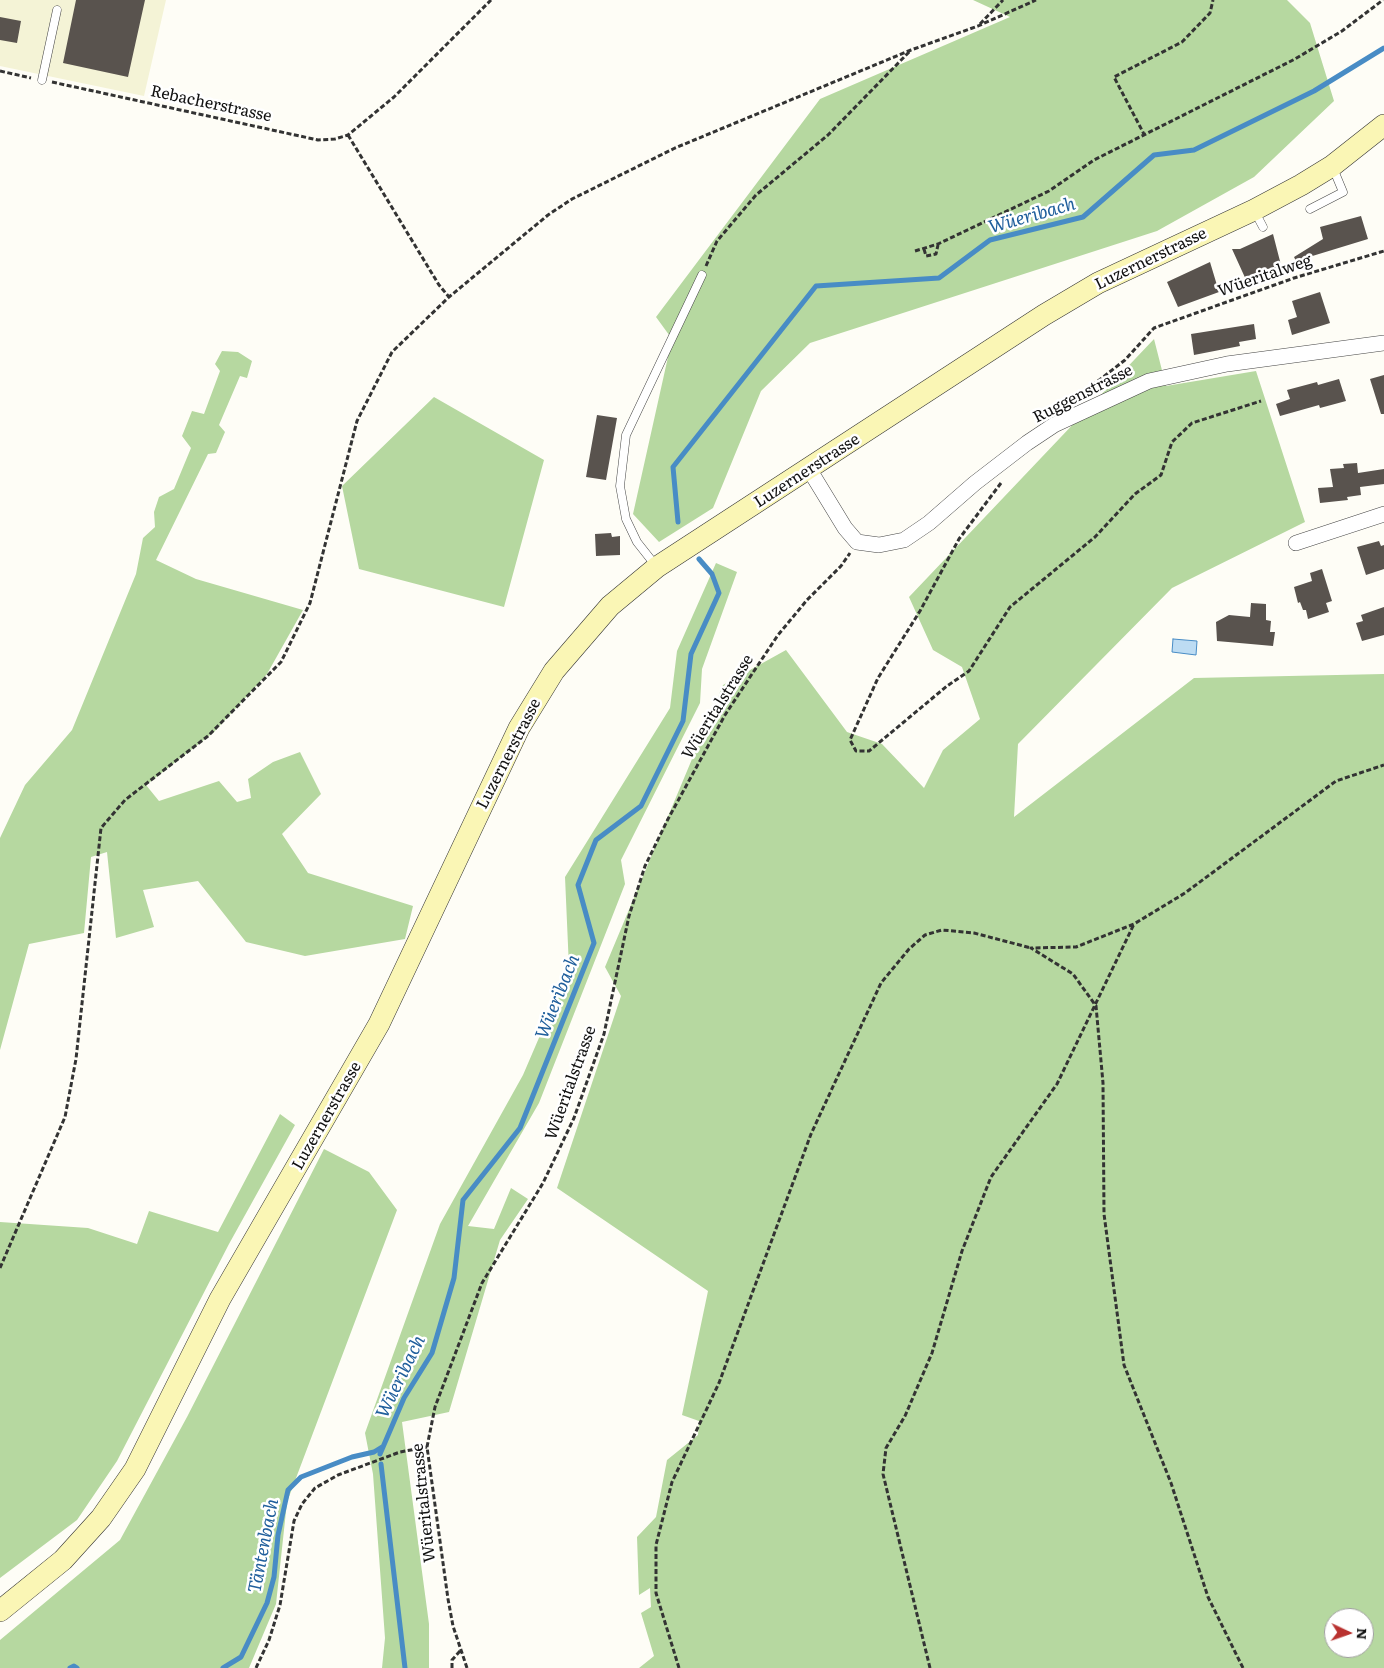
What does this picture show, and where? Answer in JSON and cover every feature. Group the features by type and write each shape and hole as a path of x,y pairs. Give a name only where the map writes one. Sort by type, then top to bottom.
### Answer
{"main road":[{"name":"Luzernerstrasse","path":"0,1611 63,1560 101,1518 135,1469 220,1299 379,1024 518,728 554,671 610,606 657,567 1044,315 1098,283 1153,256 1258,219 1332,166 1384,125"}],"street":[{"name":"Ruggenstrasse","path":"857,542 879,545 904,540 928,523 1005,460 1054,425 1149,381 1227,364 1384,343"},
{"path":"809,469 845,528 857,542"},
{"path":"1296,543 1384,514"}],"lane":[{"path":"42,80 57,10"},
{"path":"1310,209 1343,192 1332,166"},
{"path":"657,567 637,542 626,519 620,486 626,435 702,274"}],"path":[{"path":"449,297 348,135 394,97 491,0"},
{"path":"978,26 1003,0"},
{"path":"0,1268 65,1117 76,1059 101,828 125,800 208,736 281,662 310,603 357,421 392,352 449,297 548,214 572,199 675,148 911,50 978,26 1036,0"},
{"path":"1145,136 1114,77 1182,42 1210,14 1213,0"},
{"path":"914,251 938,244 1049,191 1094,160 1295,59 1342,31 1383,0"},
{"path":"702,274 717,242 756,195 828,135 911,50"},
{"name":"Rebacherstrasse","path":"68,86 318,140 335,139 348,135"},
{"path":"924,249 926,256 936,254 938,244"},
{"name":"Wüeritalweg","path":"1072,401 1125,360 1154,328 1294,278 1384,251"},
{"path":"1005,460 1000,486 958,539 920,611 878,678 850,740 856,751 869,751 947,686 970,671 1010,607 1095,537 1135,494 1161,476 1172,442 1192,423 1261,401"},
{"name":"Wüeritalstrasse","path":"467,1668 460,1651 448,1599 427,1447 434,1407 482,1283 559,1154 585,1090 604,1034 629,916 645,866 692,774 746,682 778,635 807,600 841,566 857,542"},
{"path":"678,1668 656,1593 656,1545 672,1482 719,1383 811,1134 881,983 909,949 925,935 942,930 974,933 1031,948 1076,947 1134,924 1185,893 1336,781 1384,765"},
{"path":"930,1668 883,1474 886,1448 905,1416 932,1353 962,1252 991,1177 1057,1084 1134,924"},
{"path":"1031,948 1073,974 1096,1006 1104,1083 1104,1214 1124,1366 1171,1483 1208,1597 1243,1668"},
{"path":"256,1668 269,1640 280,1605 294,1521 302,1504 315,1488 338,1475 400,1452 427,1447"},
{"path":"452,1668 452,1660 460,1651"}],"green space":[{"path":"0,0 166,0 144,96 0,66"},
{"path":"973,0 1287,0 1310,23 1334,101 1254,177 1157,231 810,343 761,391 713,508 659,542 633,514 672,339 656,317 820,99 1010,17"},
{"path":"1154,339 1166,386 1256,371 1305,522 1172,588 1018,744 1014,817 1194,678 1384,674 1384,1668 639,1668 654,1656 641,1613 651,1607 650,1588 639,1595 637,1537 656,1517 667,1460 698,1435 699,1421 682,1415 708,1291 557,1188 621,996 605,967 723,685 786,650 847,732 882,744 924,788 943,750 980,719 962,667 933,650 909,597"},
{"path":"222,351 238,352 252,361 247,378 240,376 219,425 225,432 216,453 208,454 156,560 196,579 303,610 267,674 214,732 146,785 159,801 219,781 237,802 251,798 248,779 273,762 300,752 321,794 282,834 308,873 413,906 405,939 305,956 246,942 198,881 143,890 154,927 116,938 107,852 91,857 84,933 29,944 0,1050 0,838 25,785 72,730 136,574 143,538 155,527 154,512 159,497 174,489 191,448 182,436 192,411 204,414 220,371 215,364"},
{"path":"434,397 544,460 504,607 359,569 342,486"},
{"path":"716,563 737,572 702,669 700,703 621,860 625,884 539,1103 468,1226 494,1229 511,1188 528,1199 500,1240 449,1412 402,1422 429,1624 429,1668 382,1668 385,1638 373,1474 365,1433 440,1224 523,1075 569,968 565,877 670,708 677,651"},
{"path":"280,1114 295,1125 229,1244 117,1461 77,1520 0,1578 0,1222 88,1228 137,1244 149,1211 218,1232"},
{"path":"324,1149 369,1172 397,1210 287,1502 276,1604 249,1668 0,1668 0,1640 120,1540 187,1417"}],"water":[{"path":"1173,639 1197,641 1196,655 1172,652"}],"building":[{"path":"76,0 145,0 128,77 63,63"},
{"path":"0,17 21,21 17,43 0,40"},
{"path":"1361,216 1368,239 1296,261 1294,257 1323,239 1320,227"},
{"path":"1273,234 1282,269 1247,282 1232,249 1240,249"},
{"path":"1210,262 1219,292 1178,307 1167,282"},
{"path":"1320,292 1330,323 1292,335 1288,320 1297,317 1292,301"},
{"path":"1254,324 1256,339 1239,342 1240,346 1194,355 1191,334"},
{"path":"1384,375 1384,414 1381,414 1370,379"},
{"path":"1339,379 1346,401 1320,408 1319,405 1280,416 1276,404 1290,399 1287,390 1317,382 1318,385"},
{"path":"597,415 617,418 606,480 586,477"},
{"path":"1357,463 1358,473 1384,469 1384,484 1360,487 1361,495 1347,497 1348,500 1320,503 1318,488 1333,487 1330,469 1344,468 1343,464"},
{"path":"611,533 612,537 620,536 620,555 596,556 595,534"},
{"path":"1379,541 1381,546 1384,545 1384,569 1366,575 1357,547"},
{"path":"1322,569 1332,601 1326,603 1329,612 1308,619 1306,610 1303,610 1300,602 1298,603 1294,587 1312,581 1310,573"},
{"path":"1251,603 1266,604 1266,620 1271,621 1270,632 1275,632 1273,646 1217,641 1216,622 1229,615 1250,617"},
{"path":"1384,607 1384,635 1362,641 1356,623 1363,621 1361,615"}],"waterway":[{"name":"Wüeribach","path":"678,522 673,467 816,286 939,278 990,240 1083,217 1154,155 1194,150 1314,91 1384,48"},
{"name":"Wüeribach","path":"380,1454 404,1398 432,1353 454,1278 463,1200 520,1128 594,943 578,885 596,840 641,806 683,721 691,654 719,593 712,574 699,559"},
{"name":"Täntenbach","path":"223,1668 241,1657 267,1603 274,1577 278,1535 288,1490 301,1477 352,1457 374,1452 382,1447"},
{"name":"Wüeribach","path":"381,1464 405,1668"},
{"name":"Täntenbach","path":"70,1668 74,1666 77,1668"}]}
